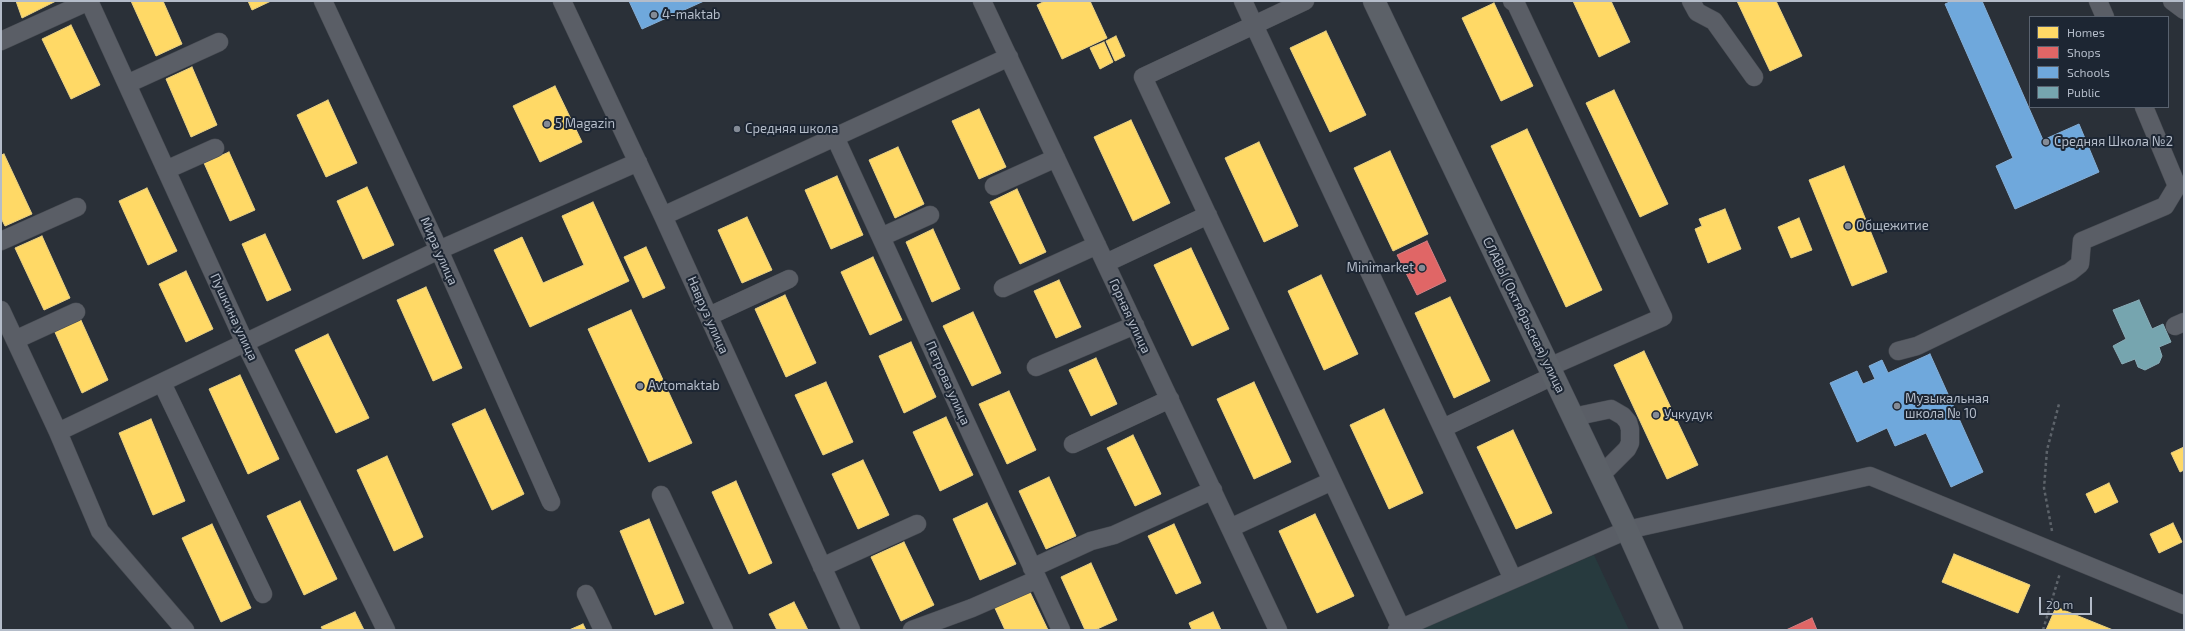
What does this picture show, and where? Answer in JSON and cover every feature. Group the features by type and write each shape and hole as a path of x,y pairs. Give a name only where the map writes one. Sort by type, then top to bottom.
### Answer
{"main road":[{"name":"СЛАВЫ (Октябрьская) улица","path":"1374,1 1627,530 1672,630"}],"street":[{"path":"1,41 89,1"},
{"name":"Пушкина улица","path":"89,1 246,343 386,630"},
{"name":"Мира улица","path":"323,1 439,250 551,502"},
{"name":"Навруз улица","path":"562,1 709,316 851,630"},
{"name":"Горная улица","path":"982,1 1278,630"},
{"path":"1243,1 1513,579"},
{"path":"1305,1 1143,76 1332,481 1399,629 1627,530 1870,476 2056,552 2182,608"},
{"path":"1442,428 1551,371 1663,317 1516,4 1512,1"},
{"path":"1691,1 1697,12 1714,21 1754,77"},
{"path":"2098,1 2105,16"},
{"path":"2172,1 2184,10"},
{"path":"128,84 219,42"},
{"path":"663,216 1009,57"},
{"path":"1898,351 1917,346 2070,272 2080,264 2082,241 2165,206 2177,186 2144,108"},
{"name":"Петрова улица","path":"835,137 1034,574 1061,630"},
{"path":"166,170 215,148"},
{"path":"994,186 1056,158"},
{"path":"58,432 439,250 638,162"},
{"path":"1,241 77,208"},
{"path":"881,238 930,215"},
{"path":"1106,263 1208,215"},
{"path":"1003,288 1097,245"},
{"path":"709,316 788,279"},
{"path":"1,310 58,432 100,531 185,630"},
{"path":"15,340 76,312"},
{"path":"1036,367 1135,325"},
{"path":"162,383 262,594"},
{"path":"1072,444 1170,400"},
{"path":"1573,417 1611,410 1623,416 1628,422 1630,429 1630,443 1627,449 1600,475"},
{"path":"1230,528 1332,481"},
{"path":"912,630 972,608 1091,541 1114,535 1213,490"},
{"path":"661,495 724,630"},
{"path":"822,567 917,524"},
{"path":"586,594 603,630"}],"path":[{"path":"2043,630 2062,570 2056,552 2044,488 2047,450 2059,404"}],"green space":[{"path":"1594,555 1629,630 1416,630"}],"building: Homes":[{"path":"16,1 56,1 22,18"},
{"path":"131,1 163,1 182,44 156,56"},
{"path":"248,1 271,1 252,10"},
{"path":"1045,1 1090,1 1107,38 1062,59 1037,5"},
{"path":"1573,1 1611,1 1630,42 1599,57"},
{"path":"1737,1 1776,1 1802,56 1770,71"},
{"path":"1494,3 1533,86 1501,101 1462,18"},
{"path":"71,25 100,85 71,99 42,39"},
{"path":"1326,31 1366,115 1330,132 1290,48"},
{"path":"1116,36 1125,56 1115,61 1106,41"},
{"path":"1104,42 1113,62 1100,69 1090,48"},
{"path":"192,67 217,125 191,137 166,79"},
{"name":"5 Magazin","path":"555,86 582,142 540,162 513,106"},
{"path":"1614,90 1668,204 1640,217 1586,103"},
{"path":"328,100 357,163 326,177 297,115"},
{"path":"979,109 1006,167 979,179 952,121"},
{"path":"1131,120 1170,203 1133,221 1094,137"},
{"path":"1527,129 1602,290 1566,307 1491,146"},
{"path":"1259,142 1298,226 1264,242 1225,158"},
{"path":"898,147 924,204 895,218 869,160"},
{"path":"1390,151 1428,234 1393,251 1354,168"},
{"path":"229,152 255,210 230,221 204,163"},
{"path":"4,154 32,214 5,226 1,218 1,155"},
{"name":"Общежитие","path":"1844,166 1887,272 1852,286 1809,180"},
{"path":"837,176 863,235 831,249 805,190"},
{"path":"367,187 394,245 363,259 337,201"},
{"path":"147,188 177,251 148,265 119,201"},
{"path":"1017,189 1046,252 1020,264 990,202"},
{"path":"593,202 629,281 530,327 494,250 522,237 543,283 584,265 562,216"},
{"path":"1725,209 1741,249 1708,263 1695,229 1702,226 1699,219"},
{"path":"747,217 772,270 742,283 718,230"},
{"path":"1799,218 1812,250 1791,258 1778,227"},
{"path":"933,229 960,289 932,302 906,242"},
{"path":"265,234 291,290 267,301 242,244"},
{"path":"42,236 70,298 44,310 15,248"},
{"path":"646,247 665,288 643,298 624,257"},
{"path":"1191,248 1229,329 1192,346 1154,265"},
{"path":"873,257 902,320 870,335 841,272"},
{"path":"186,271 213,329 186,342 159,284"},
{"path":"1321,275 1358,354 1324,370 1288,291"},
{"path":"1059,280 1081,327 1056,338 1034,291"},
{"path":"426,287 462,368 433,381 397,300"},
{"path":"785,295 816,363 786,377 755,309"},
{"path":"1450,297 1490,381 1454,398 1415,313"},
{"name":"Avtomaktab","path":"631,310 692,443 649,462 588,329"},
{"path":"973,312 1001,373 972,386 943,326"},
{"path":"80,318 108,380 82,393 54,330"},
{"path":"328,334 369,418 336,433 295,350"},
{"path":"911,342 936,397 904,413 879,356"},
{"name":"Учкудук","path":"1644,351 1698,465 1667,479 1614,365"},
{"path":"1096,358 1117,404 1091,416 1069,370"},
{"path":"240,375 279,459 248,474 209,389"},
{"path":"826,382 853,442 823,455 795,395"},
{"path":"1254,382 1291,462 1254,479 1217,399"},
{"path":"1009,391 1036,450 1007,464 979,404"},
{"path":"485,409 524,494 492,510 452,424"},
{"path":"1384,409 1423,493 1389,509 1350,425"},
{"path":"946,417 973,475 940,491 913,432"},
{"path":"151,419 185,501 153,515 119,433"},
{"path":"1513,430 1552,513 1516,529 1477,447"},
{"path":"1133,435 1161,494 1135,506 1107,448"},
{"path":"2184,447 2184,470 2180,472 2171,453"},
{"path":"387,456 423,537 394,551 357,470"},
{"path":"863,460 889,515 858,529 832,474"},
{"path":"1049,477 1076,536 1046,549 1019,491"},
{"path":"736,481 772,563 749,574 712,492"},
{"path":"2109,483 2118,502 2095,513 2086,494"},
{"path":"300,501 337,579 304,595 267,516"},
{"path":"987,503 1016,564 980,580 953,519"},
{"path":"1315,514 1354,596 1317,613 1279,531"},
{"path":"649,519 684,603 655,615 620,531"},
{"path":"2173,523 2182,542 2159,553 2150,534"},
{"path":"212,524 251,608 221,622 182,538"},
{"path":"1174,524 1201,583 1176,594 1148,536"},
{"path":"904,542 934,605 901,621 871,557"},
{"path":"1954,554 2030,585 2018,613 1942,582"},
{"path":"1091,563 1117,620 1095,630 1085,630 1061,577"},
{"path":"1029,590 1048,630 1005,630 994,606"},
{"path":"794,602 808,630 777,630 769,614"},
{"path":"2056,607 2113,630 2046,630"},
{"path":"355,612 364,630 323,630 321,627"},
{"path":"1213,612 1221,630 1192,630 1189,623"},
{"path":"583,624 586,630 569,630"}],"building: Shops":[{"name":"Minimarket","path":"1427,241 1446,281 1417,295 1397,255"},
{"path":"1812,618 1817,630 1786,630"}],"building: Schools":[{"name":"4-maktab","path":"629,1 704,1 642,29"},
{"path":"1952,1 1982,1 2043,140 2079,124 2099,172 2015,209 1996,166 2013,158 1945,4"},
{"name":"Музыкальная школа № 10","path":"1930,354 1983,472 1951,487 1926,433 1895,446 1887,428 1857,442 1830,383 1857,371 1863,384 1875,379 1869,366 1882,360 1888,373"}],"building: Public":[{"path":"2139,300 2152,329 2163,324 2171,342 2159,347 2162,356 2159,363 2145,370 2138,367 2135,359 2122,364 2113,346 2126,339 2113,310"}],"place":[{"name":"4-maktab","path":"654,15"},
{"name":"5 Magazin","path":"547,124"},
{"name":"Средняя школа","path":"737,129"},
{"name":"Средняя Школа №2","path":"2046,142"},
{"name":"Общежитие","path":"1848,226"},
{"name":"Minimarket","path":"1422,268"},
{"name":"Avtomaktab","path":"640,386"},
{"name":"Музыкальная школа № 10","path":"1897,406"},
{"name":"Учкудук","path":"1656,415"}]}
